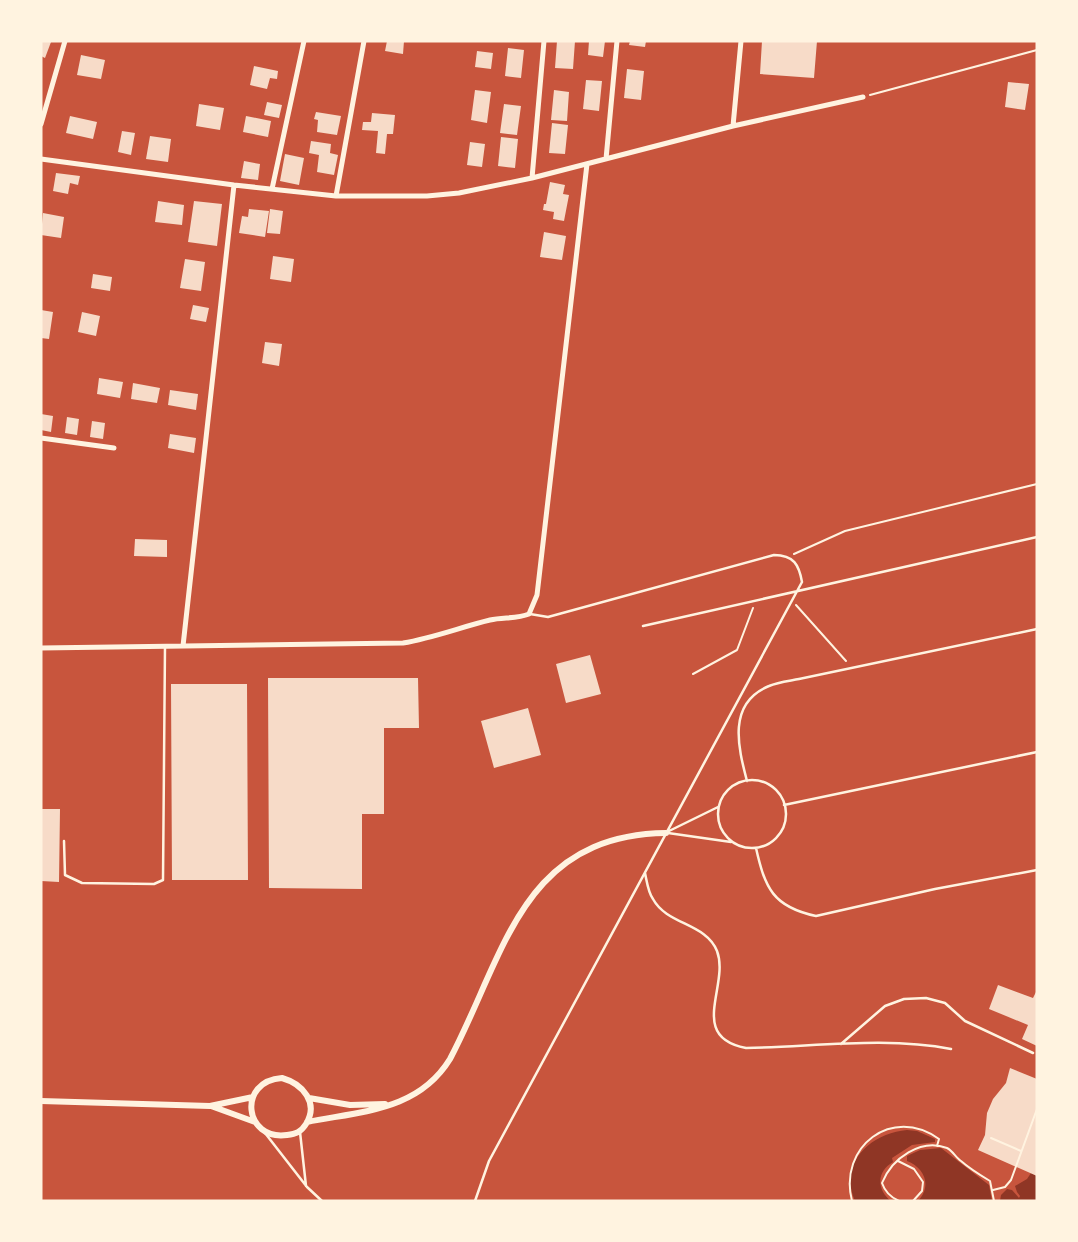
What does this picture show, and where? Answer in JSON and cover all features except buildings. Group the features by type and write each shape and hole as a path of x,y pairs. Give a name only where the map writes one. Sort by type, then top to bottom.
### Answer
{"street":[{"path":"41,124 65,41"},
{"path":"272,189 304,41"},
{"path":"336,196 364,41"},
{"path":"532,178 544,41"},
{"path":"606,159 617,41"},
{"path":"733,126 740,41"},
{"path":"41,159 234,185 336,196 395,197 443,195 532,178 733,126 863,97"},
{"path":"41,648 403,643 436,637 490,620 522,617 529,614 537,595 587,164"},
{"path":"183,646 234,185"},
{"path":"41,438 114,448"},
{"path":"307,1122 398,1104 427,1087 446,1067 514,923 526,903 542,884 565,864 595,847 625,837 666,833"},
{"path":"210,1106 255,1122 264,1131 282,1136 300,1132 307,1122 310,1111 309,1098 301,1087 282,1078 264,1082 252,1097 251,1106 255,1122"},
{"path":"41,1101 210,1106 252,1097"},
{"path":"309,1098 350,1105 398,1104"}],"lane":[{"path":"643,626 1037,537"},
{"path":"475,1201 489,1161 800,590 802,582 799,567 787,557 774,555 548,617 529,614"},
{"path":"747,781 737,731 743,710 753,696 770,685 1037,629"},
{"path":"64,841 65,875 73,880 82,883 154,884 163,880 165,646"},
{"path":"784,805 1037,752"},
{"path":"747,781 755,781 770,786 781,798 784,805 785,819 780,833 770,843 756,848 744,847 732,842 666,833 719,807 729,790 747,781"},
{"path":"719,807 720,826 732,842"},
{"path":"756,848 766,883 775,896 796,912 816,916 935,888 1037,870"},
{"path":"645,874 652,898 658,908 705,934 713,943 718,954 714,1021 722,1038 732,1046 746,1048 901,1044 928,1045 951,1050"},
{"path":"840,1046 885,1006 904,999 926,998 945,1003 973,1026 1033,1053"},
{"path":"264,1131 307,1187 322,1201"},
{"path":"300,1132 307,1187"}],"path":[{"path":"863,97 1037,50"},
{"path":"787,557 845,531 1037,484"},
{"path":"693,674 737,650 756,600"},
{"path":"793,602 852,668"},
{"path":"993,1190 1005,1187 1011,1180 1037,1109"},
{"path":"852,1201 848,1186 853,1160 876,1134 888,1129 901,1127 918,1129 939,1139 937,1146"},
{"path":"991,1138 1022,1151"},
{"path":"899,1201 891,1197 882,1183 885,1174 898,1161 915,1149 937,1146 950,1149 961,1161 990,1181 994,1201"},
{"path":"898,1161 914,1169 923,1182 922,1191 912,1201"}],"shaded area":[{"path":"907,1130 917,1131 935,1139 935,1142 912,1145 892,1158 893,1162 884,1170 880,1180 883,1191 891,1201 855,1201 851,1187 851,1174 854,1163 861,1152 881,1137"},
{"path":"941,1148 989,1185 992,1201 918,1201 925,1189 925,1178 918,1168 907,1161 907,1156 920,1150"},
{"path":"1031,1173 1037,1176 1037,1201 1000,1201 1001,1195 1007,1189 1012,1190 1019,1198 1020,1196 1015,1186 1027,1179"}]}
